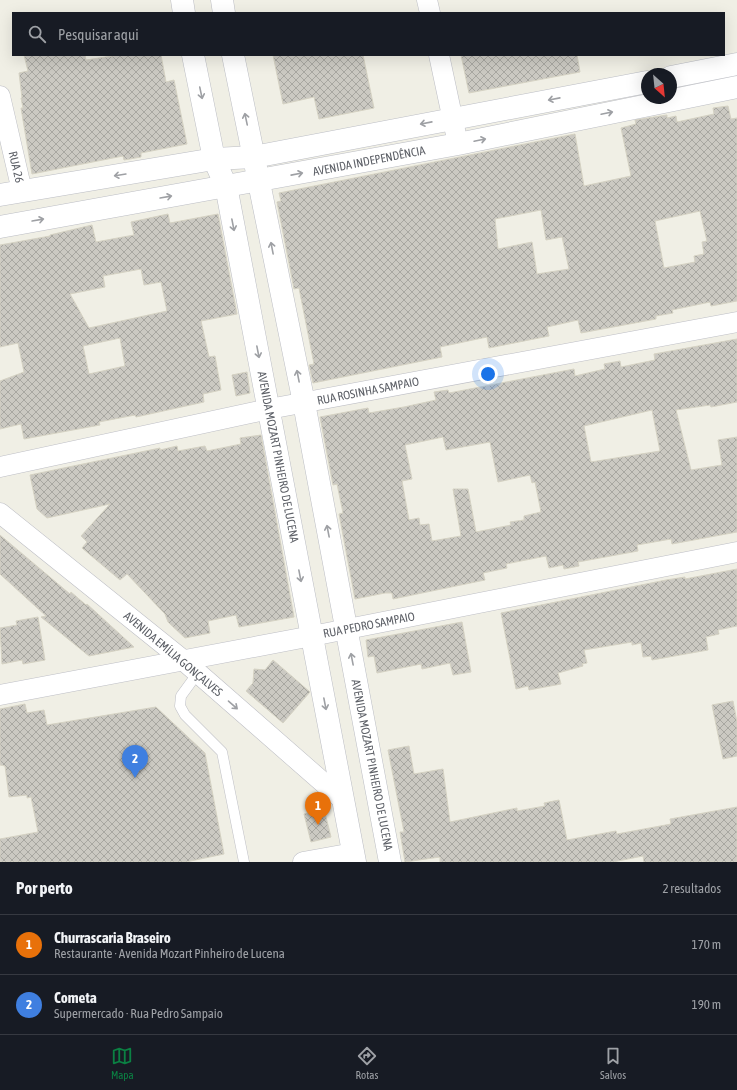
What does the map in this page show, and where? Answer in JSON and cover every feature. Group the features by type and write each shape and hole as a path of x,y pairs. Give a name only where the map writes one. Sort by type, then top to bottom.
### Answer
{"main road":[{"path":"182,0 184,12"},
{"path":"222,0 224,12"},
{"name":"AVENIDA MOZART PINHEIRO DE LUCENA","path":"193,56 214,159 226,186 354,857"},
{"name":"AVENIDA MOZART PINHEIRO DE LUCENA","path":"233,56 304,403 390,862"},
{"path":"693,96 679,75 737,64"},
{"path":"0,195 214,159 254,157 641,83"},
{"name":"AVENIDA INDEPENDÊNCIA","path":"0,227 458,144 737,87"}],"street":[{"path":"427,0 430,12"},
{"path":"439,56 458,144"},
{"name":"RUA 26","path":"0,96 22,191"},
{"name":"RUA ROSINHA SAMPAIO","path":"0,467 269,409 737,322"},
{"name":"AVENIDA EMÍLIA GONÇALVES","path":"0,513 182,660 342,799"},
{"name":"RUA PEDRO SAMPAIO","path":"0,695 312,636 737,552"},
{"path":"303,862 354,857"}],"lane":[{"path":"197,674 181,696 180,706 185,715 222,752 244,862"}],"building":[{"path":"24,56 85,56 86,60 112,56 161,56 166,82 174,80 187,144 141,153 141,157 124,160 123,156 32,174 21,108 23,108 19,73 28,71"},
{"path":"273,56 363,56 374,108 319,119 314,97 283,104"},
{"path":"461,56 577,56 580,72 469,93"},
{"path":"728,106 731,119 737,118 737,301 711,306 710,302 672,310 673,313 656,316 656,319 581,333 578,320 547,327 549,336 489,348 487,337 440,347 442,357 313,383 309,365 314,364 299,288 294,289 277,202 281,201 279,193 575,134 584,186 631,176 621,128 636,124 635,120 667,115 667,118 676,116 677,122 714,114 713,108","holes":["541,210 546,240 562,237 569,269 537,274 532,242 498,249 495,219","700,211 707,241 702,242 704,254 694,256 695,262 664,268 655,221"]},
{"path":"168,214 170,223 218,214 237,314 201,321 209,357 215,356 221,390 203,394 204,402 136,417 135,415 99,422 100,425 24,439 21,424 0,429 0,381 24,372 18,343 0,347 0,245 50,236 92,225 96,242 134,235 131,222","holes":["141,269 144,285 161,282 167,311 89,328 70,294 105,287 103,276","120,338 125,366 89,374 83,346"]},
{"path":"737,339 737,402 711,407 710,405 676,410 691,470 722,465 718,440 737,437 737,532 672,544 671,539 637,545 638,551 578,562 579,566 564,569 563,565 549,568 546,556 506,564 507,568 483,573 485,580 393,599 392,593 385,593 355,599 339,514 343,513 337,484 333,485 320,417 368,408 369,413 404,407 436,400 434,392 448,390 449,393 574,369 575,376 605,369 604,364 620,361 621,367 655,360 654,354","holes":["652,410 660,451 591,462 584,426","443,437 446,450 490,442 498,482 530,475 532,483 535,482 541,512 524,516 524,520 510,522 511,525 476,532 468,489 453,489 461,536 432,541 429,524 420,525 419,518 409,520 402,481 412,479 405,445"]},
{"path":"247,372 250,393 236,396 232,375"},
{"path":"261,435 294,617 239,627 236,615 208,621 210,633 185,638 168,622 165,614 127,574 120,580 82,548 87,542 81,536 110,504 47,518 37,509 30,475 160,448 160,450 177,446 178,451 205,446 207,451 241,444 240,438"},
{"path":"0,535 70,594 71,592 86,605 87,604 134,647 89,656 41,617 46,616 0,574"},
{"path":"737,569 737,626 718,630 719,634 706,637 708,650 652,660 651,656 643,657 641,643 632,645 632,642 584,650 587,663 582,664 583,666 558,673 561,684 529,690 528,686 516,689 501,613 666,580 685,577 685,579"},
{"path":"38,617 45,660 23,664 22,660 2,664 0,628 17,625 16,621"},
{"path":"462,622 471,672 453,675 450,663 422,669 421,664 377,673 374,656 368,657 366,640"},
{"path":"273,660 310,692 283,723 246,691 253,683 254,669 265,670"},
{"path":"733,701 737,722 737,756 723,759 712,705"},
{"path":"25,704 27,713 44,710 47,725 156,707 205,753 224,854 186,862 0,862 0,839 38,832 31,797 27,798 27,795 9,797 5,766 0,765 0,709"},
{"path":"409,746 414,774 443,769 450,822 517,808 517,811 545,806 544,803 559,800 567,840 616,831 617,834 671,824 670,819 737,807 737,862 644,862 643,856 613,862 440,862 440,857 405,862 400,832 404,832 388,750"},
{"path":"324,809 331,837 311,842 304,814"}],"place":[{"name":"Cometa","path":"135,778"},
{"name":"Churrascaria Braseiro","path":"318,825"}]}
